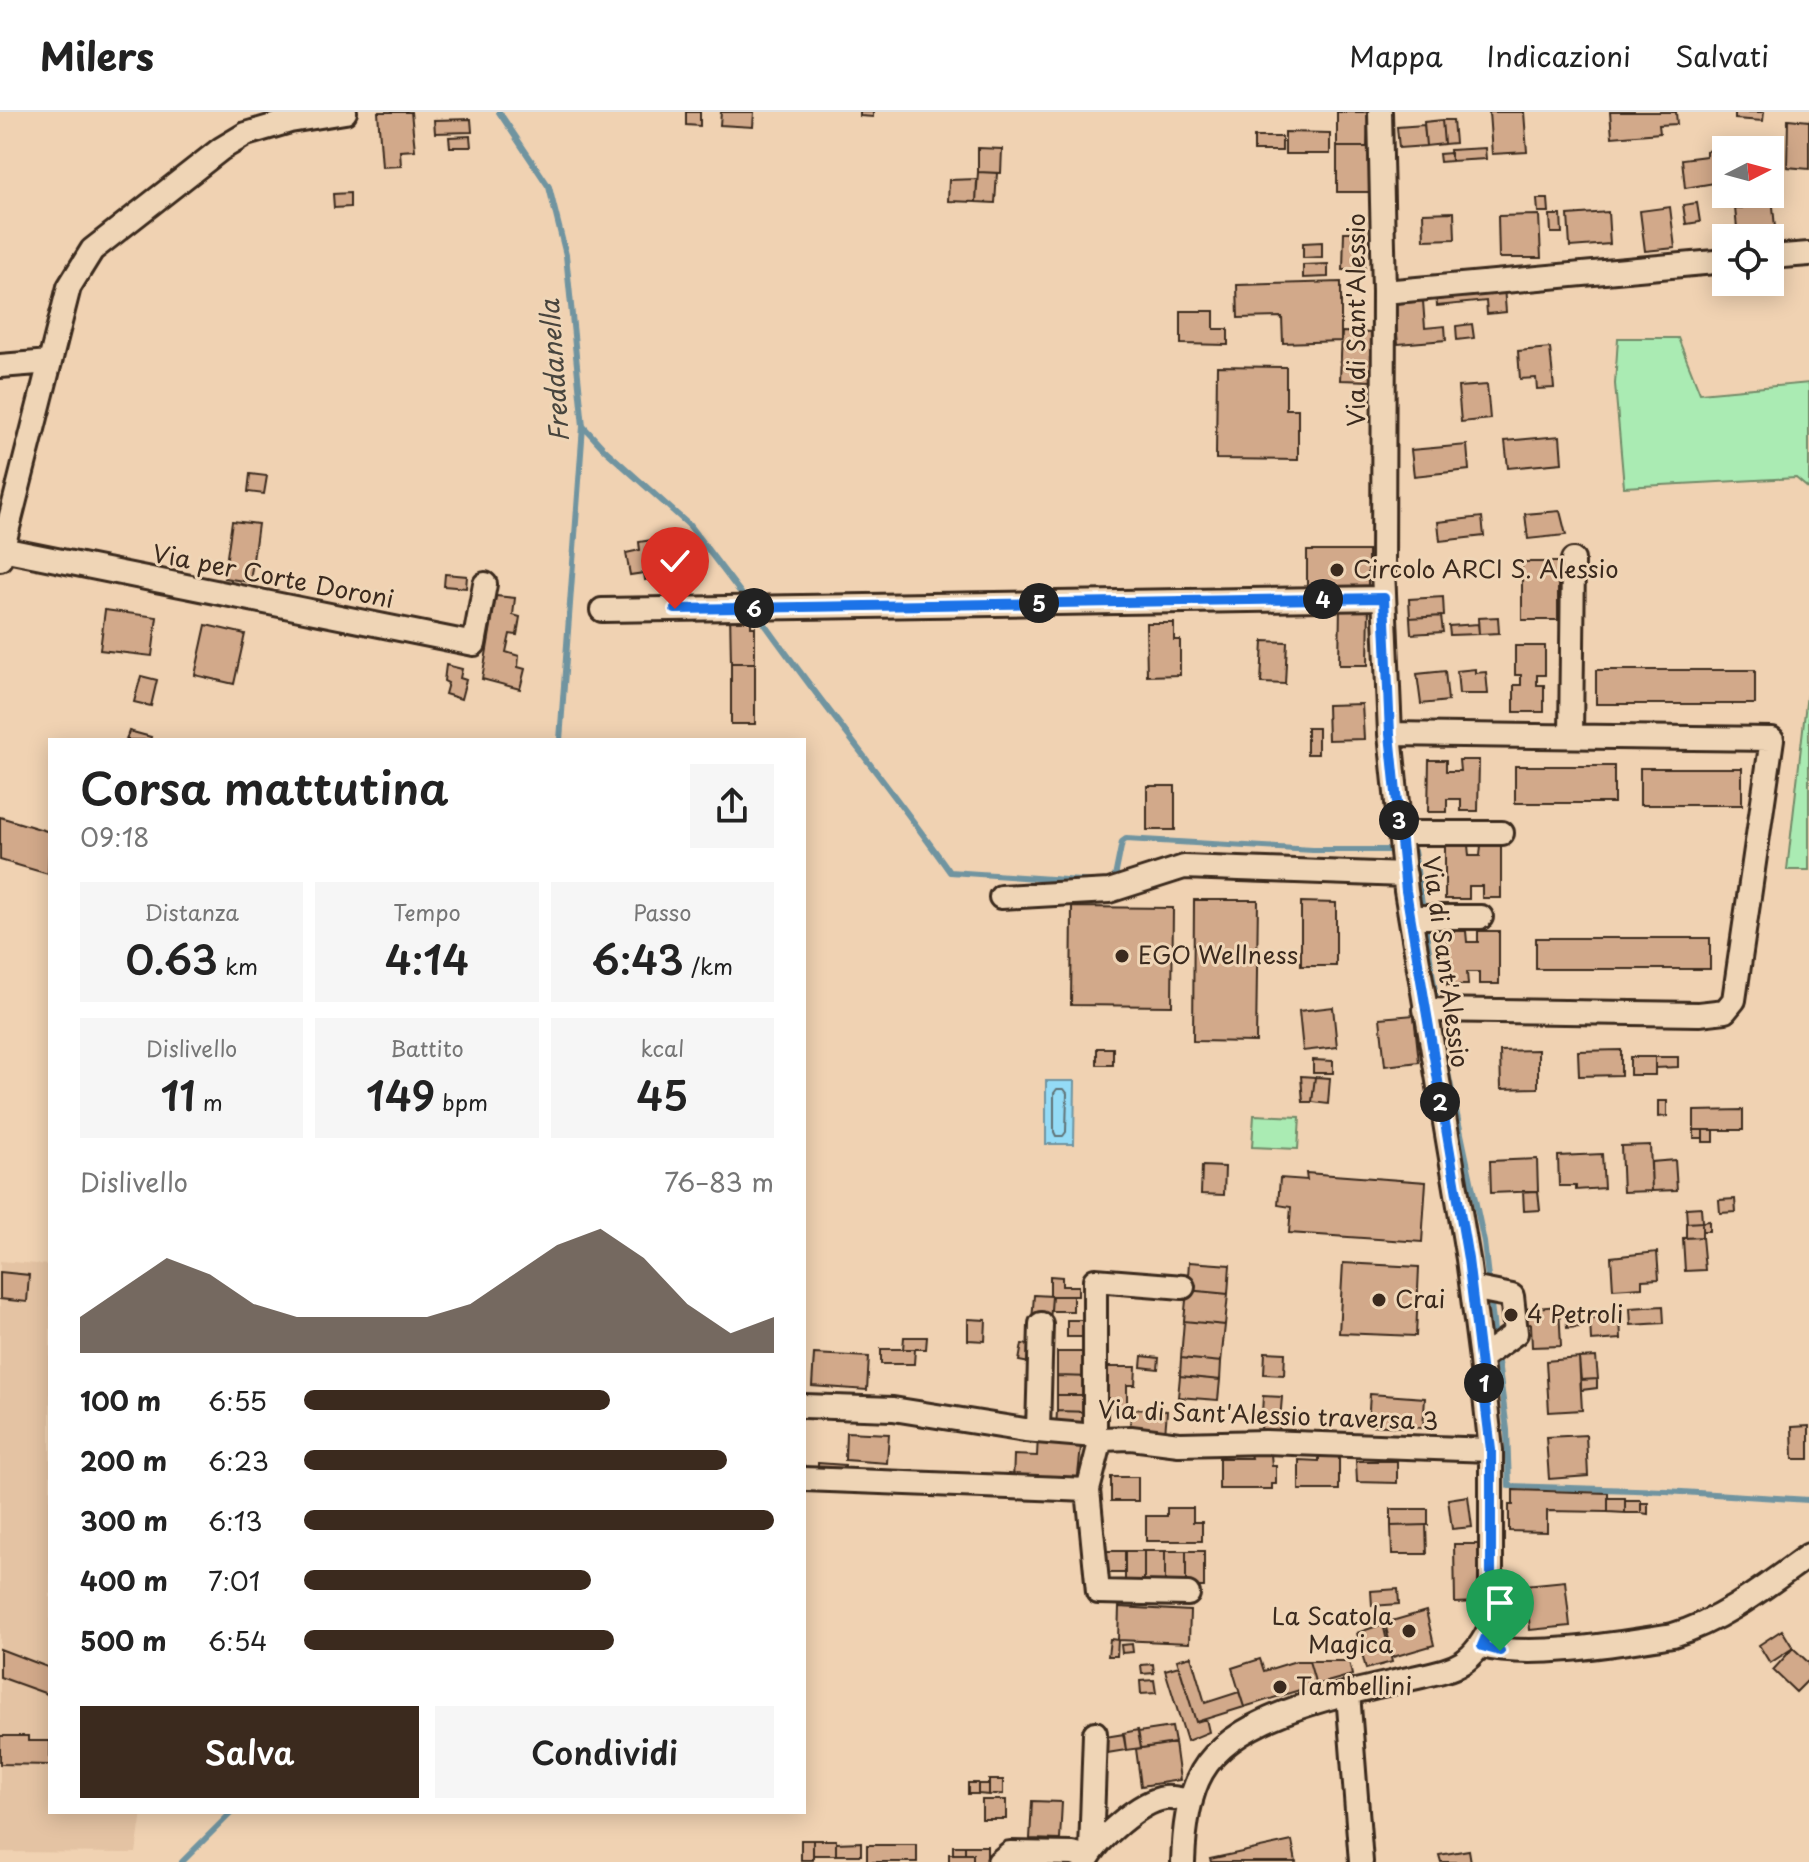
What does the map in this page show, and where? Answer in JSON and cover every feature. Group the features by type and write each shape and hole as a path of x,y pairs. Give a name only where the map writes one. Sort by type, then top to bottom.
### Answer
{"street":[{"path":"1,554 69,287 92,250 221,149 246,134 290,121 345,112"},
{"name":"Via di Sant'Alessio","path":"1380,112 1384,292 1384,598 1390,734 1405,875 1421,917 1491,1450 1491,1625 1482,1646"},
{"path":"1784,256 1809,254"},
{"path":"1384,292 1712,262"},
{"path":"0,366 50,362"},
{"name":"Via per Corte Doroni","path":"1,554 474,644 485,584"},
{"path":"1571,736 1573,560"},
{"path":"602,610 1384,598"},
{"path":"1390,734 1772,739 1734,1000 1725,1011 1699,1014 1433,1010"},
{"path":"1400,833 1502,833"},
{"path":"1001,897 1109,891 1184,867 1405,875"},
{"path":"1421,917 1481,917"},
{"path":"1183,1287 1095,1280 1098,1438 1088,1490 1098,1592 1188,1594"},
{"path":"1472,1288 1512,1296 1516,1333 1481,1358"},
{"path":"1038,1430 1041,1324"},
{"name":"Via di Sant'Alessio traversa 3","path":"806,1406 893,1409 1098,1438 1131,1438 1179,1444 1265,1442 1491,1450"},
{"path":"806,1479 1088,1490"},
{"path":"1183,1862 1191,1801 1201,1774 1216,1753 1260,1722 1348,1693 1453,1668 1471,1658 1482,1646 1500,1651 1529,1651 1643,1640 1694,1629 1718,1617 1809,1555"},
{"path":"1348,1693 1361,1862"},
{"path":"1088,1858 1095,1733"},
{"path":"1088,1858 1117,1826 1144,1807 1164,1798 1191,1801"},
{"path":"999,1862 1010,1853 1073,1854 1088,1858"}],"shaded area":[{"path":"0,1261 48,1265 48,1814 142,1814 136,1853 0,1852"}],"green space":[{"path":"1618,338 1678,338 1700,393 1809,383 1809,489 1796,478 1624,487 1615,384"},
{"path":"1808,685 1809,870 1787,870"},
{"path":"1254,1115 1300,1117 1298,1149 1252,1147"}],"water":[{"path":"1046,1081 1075,1081 1074,1144 1046,1144"}],"building":[{"path":"378,112 411,112 415,150 400,151 401,166 382,167"},
{"path":"686,112 700,112 700,126 686,125"},
{"path":"721,112 754,112 753,127 720,125"},
{"path":"860,112 873,112 873,117 860,116"},
{"path":"1337,112 1368,112 1367,147 1337,147"},
{"path":"1489,112 1524,112 1527,152 1492,154"},
{"path":"1610,112 1676,112 1677,124 1659,125 1660,133 1612,137"},
{"path":"1735,112 1764,112 1763,121 1735,119"},
{"path":"471,119 472,132 435,133 434,120"},
{"path":"1788,119 1809,121 1809,169 1787,167"},
{"path":"1442,120 1444,144 1426,146 1424,122"},
{"path":"1442,120 1453,120 1455,143 1444,144"},
{"path":"1424,125 1426,146 1399,148 1397,127"},
{"path":"1285,132 1330,133 1330,154 1285,154"},
{"path":"470,136 471,147 450,147 449,137"},
{"path":"1254,137 1282,137 1282,151 1254,151"},
{"path":"1337,147 1370,147 1370,192 1337,192"},
{"path":"978,148 1002,149 1001,173 978,172"},
{"path":"1485,148 1486,159 1451,161 1450,150"},
{"path":"1712,150 1712,183 1685,188 1682,159 1706,156 1706,151"},
{"path":"1451,153 1451,161 1440,162 1439,154"},
{"path":"978,172 997,173 995,203 976,202"},
{"path":"977,179 976,202 948,201 949,180"},
{"path":"350,193 350,207 334,208 333,194"},
{"path":"1537,199 1548,199 1549,212 1538,212"},
{"path":"1697,203 1700,222 1686,224 1683,205"},
{"path":"1670,207 1675,248 1645,251 1640,211"},
{"path":"1735,208 1773,208 1775,224 1737,224"},
{"path":"1454,212 1455,239 1424,240 1423,213"},
{"path":"1608,212 1610,244 1570,247 1568,215"},
{"path":"1539,215 1541,258 1499,258 1498,216"},
{"path":"1550,215 1561,215 1562,233 1551,233"},
{"path":"1344,232 1365,232 1365,270 1343,270"},
{"path":"1322,242 1322,257 1303,258 1303,243"},
{"path":"1328,264 1328,277 1303,278 1303,265"},
{"path":"1341,282 1341,341 1283,343 1282,317 1238,318 1237,285"},
{"path":"1504,287 1506,312 1487,314 1486,301 1437,306 1436,293"},
{"path":"1423,301 1425,328 1445,326 1446,340 1398,344 1394,304"},
{"path":"1181,311 1214,311 1214,329 1228,329 1228,345 1181,344"},
{"path":"1472,324 1474,338 1457,340 1456,326"},
{"path":"1342,332 1372,333 1371,381 1340,380"},
{"path":"1550,348 1554,388 1537,389 1536,378 1520,379 1518,351"},
{"path":"1217,366 1286,367 1286,409 1298,409 1298,460 1216,459"},
{"path":"1487,385 1490,419 1461,422 1458,387"},
{"path":"1560,436 1562,463 1508,468 1505,441"},
{"path":"1467,445 1469,470 1414,476 1411,450"},
{"path":"250,474 267,476 264,494 248,492"},
{"path":"1560,511 1566,535 1528,539 1525,514"},
{"path":"1482,517 1484,536 1440,541 1438,522"},
{"path":"232,521 258,524 250,582 224,578"},
{"path":"677,536 683,573 645,580 644,573 630,575 626,553 640,550 639,542"},
{"name":"Circolo ARCI S. Alessio","path":"1307,551 1368,551 1368,589 1307,590"},
{"path":"1522,562 1558,562 1558,620 1522,620"},
{"path":"445,574 467,576 466,588 444,586"},
{"path":"496,596 515,598 513,615 520,617 517,635 510,634 506,652 519,656 518,667 525,669 520,689 482,679"},
{"path":"1443,597 1444,616 1410,618 1409,599"},
{"path":"1340,605 1369,605 1368,665 1339,665"},
{"path":"105,610 157,617 152,656 100,650"},
{"path":"730,610 751,617 751,627 755,627 755,663 731,663"},
{"path":"1441,616 1443,632 1411,634 1410,618"},
{"path":"1498,617 1499,633 1479,634 1478,618"},
{"path":"1146,623 1174,623 1174,640 1180,640 1180,675 1147,676"},
{"path":"1478,624 1479,634 1450,635 1449,626"},
{"path":"206,625 245,634 234,684 195,675"},
{"path":"1263,641 1287,642 1285,684 1261,683"},
{"path":"1515,646 1545,646 1545,675 1537,675 1537,685 1544,685 1544,712 1514,712 1514,685 1521,685 1521,675 1515,675"},
{"path":"731,663 755,663 755,724 731,724"},
{"path":"446,665 462,669 460,678 466,680 461,699 445,694 448,683 444,681"},
{"path":"1475,669 1475,673 1486,672 1488,694 1459,694 1457,671"},
{"path":"1596,670 1755,670 1755,704 1596,704"},
{"path":"1445,671 1448,701 1421,704 1417,674"},
{"path":"141,676 157,680 151,706 134,702"},
{"path":"1362,704 1364,739 1328,740 1327,705"},
{"path":"1307,728 1318,728 1318,754 1307,754"},
{"path":"129,731 151,737 151,738 127,738"},
{"path":"1429,760 1446,760 1446,771 1460,771 1459,760 1479,760 1478,811 1461,811 1461,799 1447,799 1447,812 1428,812"},
{"path":"1515,766 1614,766 1614,803 1515,803"},
{"path":"1640,768 1742,768 1742,805 1640,805"},
{"path":"1147,786 1175,786 1175,830 1147,830"},
{"path":"0,817 48,831 48,874 0,860"},
{"path":"1445,845 1468,845 1469,856 1480,856 1481,845 1501,845 1501,898 1482,898 1482,886 1469,886 1469,899 1445,899"},
{"path":"1194,900 1258,900 1256,1042 1193,1041"},
{"path":"1301,902 1336,903 1336,966 1301,966"},
{"name":"EGO Wellness","path":"1072,907 1173,908 1172,1006 1071,1005"},
{"path":"1447,931 1466,931 1467,942 1478,942 1478,931 1499,931 1499,984 1479,984 1479,972 1467,972 1468,985 1447,985"},
{"path":"1536,938 1710,938 1710,969 1536,969"},
{"path":"1333,1007 1337,1047 1303,1051 1299,1011"},
{"path":"1414,1015 1419,1062 1385,1066 1380,1018"},
{"path":"1097,1048 1113,1048 1113,1065 1097,1065"},
{"path":"1538,1050 1538,1088 1501,1089 1500,1051"},
{"path":"1621,1050 1621,1075 1579,1076 1578,1051"},
{"path":"1630,1057 1655,1057 1655,1075 1630,1075"},
{"path":"1655,1057 1678,1057 1678,1067 1655,1068"},
{"path":"1313,1060 1333,1061 1333,1073 1313,1073"},
{"path":"1301,1076 1315,1077 1312,1102 1303,1102"},
{"path":"1315,1077 1330,1078 1328,1104 1312,1102"},
{"path":"1658,1101 1667,1101 1667,1116 1658,1117"},
{"path":"1743,1110 1743,1130 1694,1130 1694,1111"},
{"path":"1694,1130 1703,1130 1703,1138 1694,1138"},
{"path":"1703,1130 1714,1130 1714,1142 1703,1142"},
{"path":"1650,1145 1652,1191 1623,1192 1621,1146"},
{"path":"1602,1154 1604,1188 1576,1190 1576,1186 1559,1186 1558,1156"},
{"path":"1537,1159 1538,1191 1491,1193 1490,1161"},
{"path":"1675,1160 1677,1190 1652,1191 1651,1162"},
{"path":"1202,1166 1225,1167 1224,1195 1201,1194"},
{"path":"1306,1173 1426,1182 1422,1242 1289,1233 1291,1207 1278,1205 1280,1178 1307,1180"},
{"path":"1523,1191 1538,1191 1540,1210 1524,1211"},
{"path":"1735,1199 1736,1212 1720,1213 1719,1200"},
{"path":"1701,1207 1702,1222 1687,1223 1686,1208"},
{"path":"1709,1221 1709,1231 1702,1231 1702,1222"},
{"path":"1702,1222 1702,1237 1686,1238 1686,1223"},
{"path":"1702,1237 1705,1270 1685,1271 1683,1238"},
{"path":"1657,1252 1659,1279 1642,1280 1642,1287 1613,1289 1611,1257"},
{"path":"1189,1262 1230,1265 1228,1294 1187,1290"},
{"name":"Crai","path":"1343,1263 1419,1267 1416,1336 1339,1333"},
{"path":"0,1272 29,1275 27,1302 0,1299"},
{"path":"1050,1276 1062,1277 1062,1286 1078,1286 1078,1296 1050,1296"},
{"path":"1187,1290 1228,1294 1225,1325 1184,1321"},
{"path":"1034,1295 1052,1296 1050,1322 1032,1321"},
{"path":"1052,1296 1073,1296 1073,1311 1051,1311"},
{"path":"1559,1306 1561,1346 1532,1347 1531,1324 1524,1325 1523,1309"},
{"path":"1663,1306 1664,1323 1631,1325 1630,1308"},
{"path":"1566,1311 1579,1311 1579,1327 1567,1328"},
{"path":"1620,1317 1621,1339 1591,1341 1590,1319"},
{"path":"968,1319 986,1320 985,1341 968,1340"},
{"path":"1067,1320 1092,1320 1092,1337 1067,1337"},
{"path":"1184,1321 1225,1325 1221,1362 1181,1358"},
{"path":"904,1337 927,1337 926,1349 903,1349"},
{"path":"1022,1344 1038,1346 1035,1364 1019,1361"},
{"path":"881,1349 915,1349 914,1364 881,1364"},
{"path":"1057,1352 1092,1352 1092,1377 1057,1376"},
{"path":"1265,1352 1285,1353 1284,1375 1264,1374"},
{"path":"814,1354 869,1357 867,1390 812,1386"},
{"path":"1142,1356 1159,1358 1158,1369 1141,1367"},
{"path":"1596,1357 1598,1379 1581,1380 1579,1358"},
{"path":"1181,1358 1221,1362 1220,1380 1180,1376"},
{"path":"1579,1358 1582,1410 1549,1412 1546,1361"},
{"path":"1105,1367 1136,1367 1135,1385 1127,1385 1127,1407 1105,1407"},
{"path":"1057,1376 1092,1377 1092,1395 1057,1395"},
{"path":"1180,1376 1220,1380 1218,1400 1178,1397"},
{"path":"1597,1379 1597,1388 1581,1390 1581,1380"},
{"path":"1370,1394 1425,1398 1423,1428 1368,1425"},
{"path":"1057,1395 1092,1395 1091,1412 1057,1411"},
{"path":"1263,1396 1282,1397 1279,1432 1261,1431"},
{"path":"1131,1409 1167,1411 1165,1434 1130,1432"},
{"path":"1057,1411 1091,1412 1090,1431 1056,1430"},
{"path":"1809,1426 1809,1459 1793,1459 1792,1427"},
{"path":"846,1432 889,1434 887,1463 845,1460"},
{"path":"1586,1435 1588,1476 1549,1479 1546,1437"},
{"path":"1038,1436 1082,1438 1077,1484 1013,1483 1014,1455 1037,1456"},
{"path":"1250,1454 1271,1454 1272,1466 1276,1466 1276,1484 1272,1484 1272,1489 1219,1489 1219,1458 1251,1458"},
{"path":"1319,1456 1339,1456 1339,1490 1299,1490 1299,1460 1319,1461"},
{"path":"1356,1461 1397,1461 1397,1483 1357,1482"},
{"path":"818,1463 845,1465 845,1474 818,1472"},
{"path":"1111,1477 1138,1477 1138,1501 1111,1501"},
{"path":"1513,1490 1608,1493 1608,1512 1547,1511 1547,1532 1509,1531 1509,1505 1513,1505"},
{"path":"1468,1496 1472,1527 1452,1529 1448,1499"},
{"path":"1608,1498 1625,1498 1625,1513 1608,1512"},
{"path":"1625,1500 1641,1500 1641,1513 1625,1513"},
{"path":"1641,1503 1648,1503 1648,1514 1641,1513"},
{"path":"1167,1508 1193,1508 1193,1522 1202,1522 1202,1541 1146,1541 1146,1516 1167,1516"},
{"path":"1391,1509 1428,1509 1428,1525 1391,1526"},
{"path":"1426,1525 1427,1554 1392,1554 1391,1526"},
{"path":"1454,1544 1480,1544 1481,1602 1455,1603"},
{"path":"1105,1551 1125,1551 1125,1573 1105,1573"},
{"path":"1125,1551 1144,1551 1144,1586 1125,1586"},
{"path":"1144,1551 1165,1551 1165,1588 1144,1588"},
{"path":"1165,1551 1186,1551 1186,1587 1165,1587"},
{"path":"1186,1551 1204,1551 1204,1587 1186,1587"},
{"path":"1565,1581 1570,1626 1530,1630 1526,1585"},
{"path":"1398,1589 1399,1604 1372,1606 1371,1591"},
{"path":"1119,1607 1190,1611 1189,1643 1118,1640"},
{"name":"La Scatola Magica","path":"1426,1611 1434,1645 1393,1657 1385,1623"},
{"path":"1383,1624 1392,1662 1366,1669 1357,1633"},
{"path":"1782,1630 1793,1648 1770,1663 1759,1645"},
{"path":"1110,1639 1118,1640 1117,1656 1108,1656"},
{"path":"1132,1644 1133,1652 1122,1653 1121,1645"},
{"path":"1793,1648 1809,1663 1809,1679 1796,1692 1773,1670"},
{"path":"0,1649 48,1667 48,1694 0,1677"},
{"path":"1191,1656 1205,1703 1239,1692 1244,1707 1196,1722 1177,1660"},
{"path":"1260,1659 1264,1671 1296,1661 1309,1661 1316,1685 1244,1707 1232,1668"},
{"path":"1309,1661 1349,1661 1352,1675 1316,1685"},
{"path":"1153,1664 1154,1673 1142,1674 1141,1665"},
{"path":"1179,1666 1196,1722 1206,1719 1209,1732 1187,1741 1165,1670"},
{"path":"1154,1680 1156,1693 1141,1694 1140,1681"},
{"path":"1172,1727 1175,1743 1141,1748 1138,1732"},
{"path":"1138,1730 1141,1748 1126,1750 1123,1733"},
{"path":"1124,1734 1126,1750 1101,1754 1099,1738"},
{"path":"0,1736 28,1736 28,1741 48,1741 48,1765 0,1764"},
{"path":"1175,1743 1180,1780 1141,1786 1136,1749"},
{"path":"989,1780 1003,1780 1003,1794 989,1795"},
{"path":"968,1783 978,1783 978,1794 968,1794"},
{"path":"978,1784 989,1784 989,1795 978,1794"},
{"path":"982,1800 1006,1800 1006,1819 982,1819"},
{"path":"1032,1801 1062,1802 1060,1840 1030,1839"},
{"path":"801,1840 813,1840 813,1860 801,1860"},
{"path":"813,1840 836,1840 836,1855 813,1855"},
{"path":"1292,1841 1296,1862 1211,1862 1210,1859"},
{"path":"861,1842 861,1855 836,1855 836,1843"},
{"path":"867,1845 917,1845 917,1862 867,1862"},
{"path":"953,1846 965,1846 965,1854 953,1854"},
{"path":"965,1846 987,1846 987,1862 973,1862 973,1854 965,1854"},
{"path":"1469,1850 1471,1862 1441,1862 1439,1855"},
{"path":"949,1854 973,1854 973,1862 949,1862"}],"waterway":[{"name":"Freddanella","path":"499,112 549,187 566,255 583,426 560,738"},
{"path":"583,426 604,449 689,525 747,601"},
{"path":"757,613 950,872 1095,882"},
{"path":"1110,881 1115,877 1122,842 1126,839 1313,850 1390,850"},
{"path":"1414,851 1437,1005"},
{"path":"1447,1068 1484,1242 1495,1340"},
{"path":"1497,1355 1507,1430 1509,1486 1809,1500"},
{"name":"Freddanella","path":"182,1862 230,1814"}],"place":[{"name":"Circolo ARCI S. Alessio","path":"1337,570"},
{"name":"EGO Wellness","path":"1122,956"},
{"name":"Crai","path":"1379,1300"},
{"name":"4 Petroli","path":"1511,1315"},
{"name":"La Scatola Magica","path":"1409,1631"},
{"name":"Tambellini","path":"1280,1687"}],"route":[{"path":"675,609 1384,598 1390,734 1406,891 1468,1259 1491,1450 1491,1625 1482,1646 1500,1651"}]}
